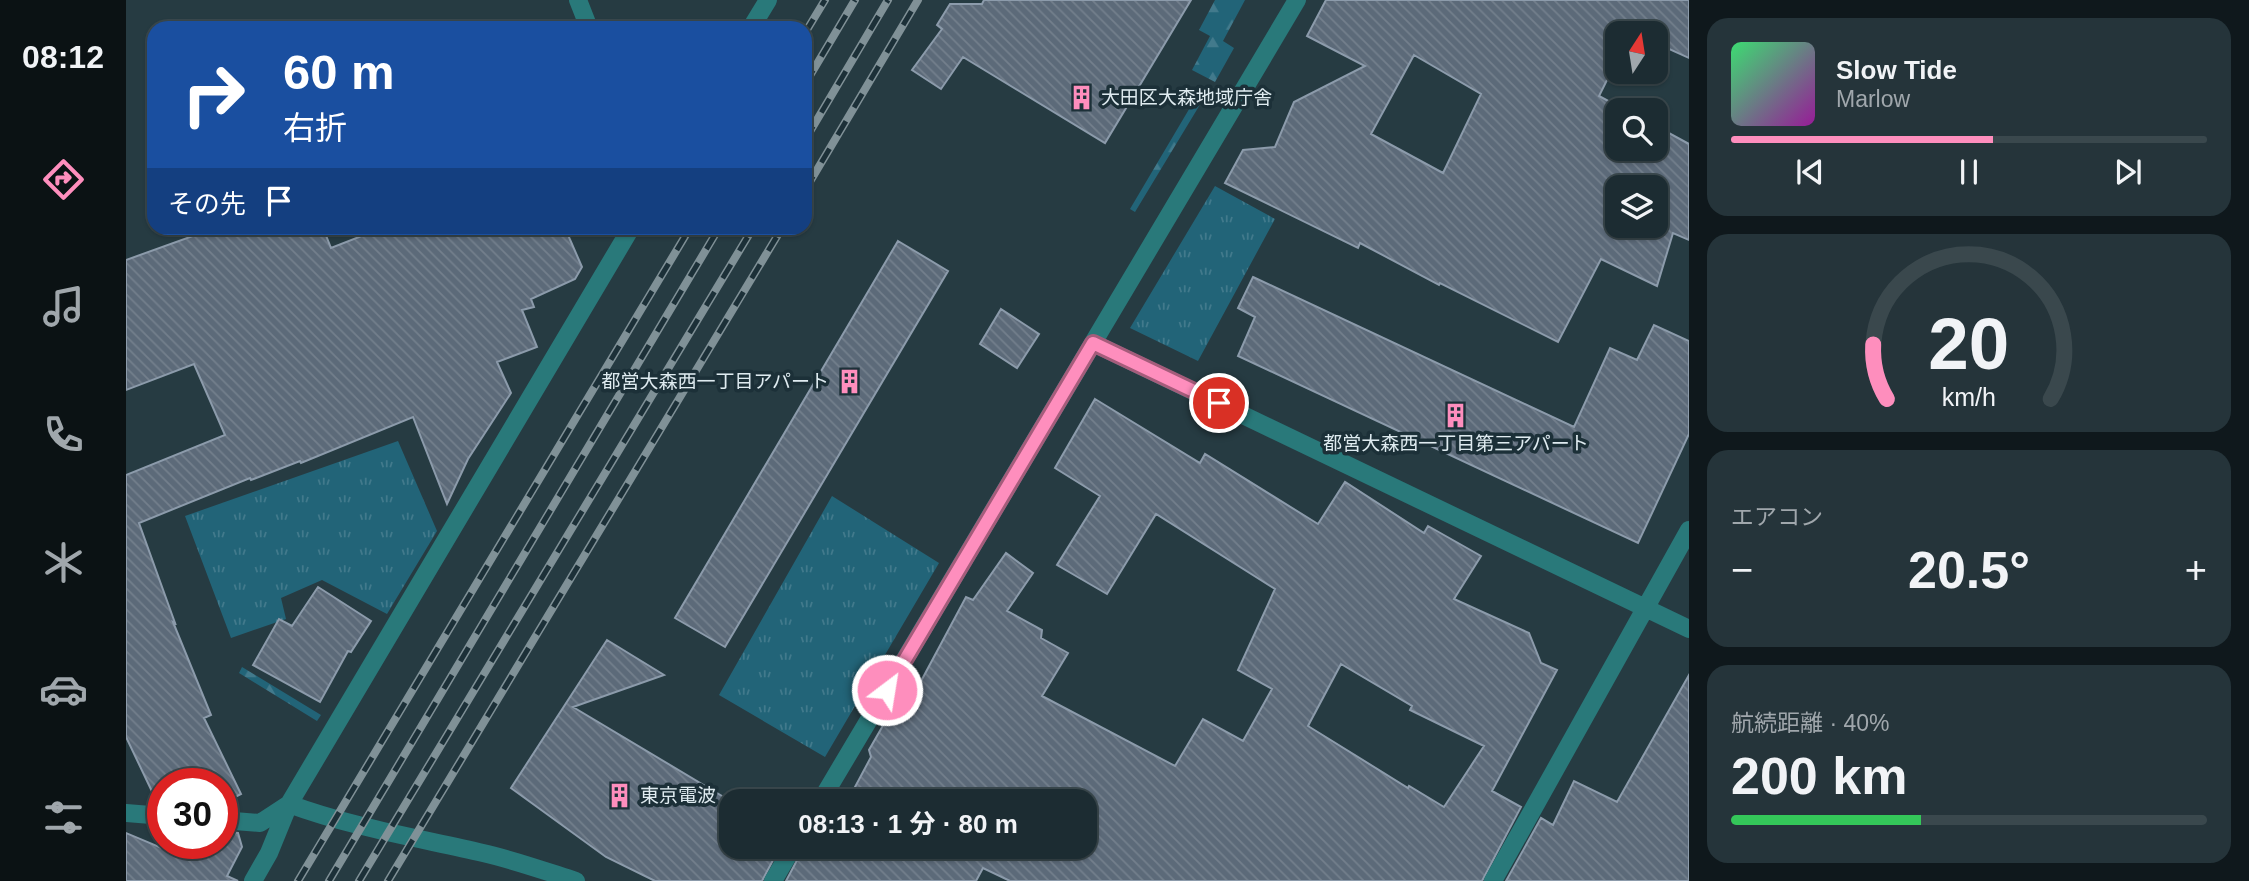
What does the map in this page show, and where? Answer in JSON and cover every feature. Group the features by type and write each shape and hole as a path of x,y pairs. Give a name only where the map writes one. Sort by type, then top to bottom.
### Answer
{"street":[{"path":"578,0 586,21"},
{"path":"755,21 768,0"},
{"path":"828,789 1297,0"},
{"path":"253,881 269,853 289,804 627,235"},
{"path":"1093,343 1689,629"},
{"path":"1493,881 1689,530"},
{"path":"238,821 260,823 289,804"},
{"path":"289,804 310,812 530,866 576,881"},
{"path":"126,813 147,815"},
{"path":"773,881 786,859"}],"green space":[{"path":"1215,0 1245,0 1223,41 1234,48 1215,82 1192,70 1210,36 1199,30"},
{"path":"1201,89 1207,93 1135,212 1130,209"},
{"path":"1215,186 1275,219 1198,361 1130,328"},
{"path":"398,441 437,531 387,614 322,580 281,598 286,619 231,638 185,516"},
{"path":"832,496 939,563 825,757 719,695"},
{"path":"242,667 321,715 317,721 239,673"}],"building":[{"name":"大田区大森地域庁舎","path":"984,0 1191,0 1105,143 963,57 941,89 912,70 942,29 937,25 950,4 982,4"},
{"path":"1326,0 1689,0 1689,58 1668,48 1668,21 1605,21 1605,84 1599,96 1605,99 1605,161 1668,161 1668,133 1689,144 1689,240 1673,233 1657,286 1601,259 1558,342 1440,283 1439,285 1360,243 1358,248 1225,183 1243,150 1275,147 1294,102 1365,66 1307,36","holes":["1414,55 1481,94 1443,173 1371,134"]},
{"path":"196,235 326,235 331,248 364,235 568,235 582,267 575,279 531,299 534,307 522,310 537,347 497,362 511,393 468,459 447,504 413,417 301,463 300,461 251,480 250,478 139,523 175,623 173,622 211,715 204,718 228,768 147,768 147,781 126,737 126,475 225,435 194,364 126,390 126,260"},
{"name":"都営大森西一丁目アパート","path":"898,241 948,271 725,647 675,618"},
{"name":"都営大森西一丁目第三アパート","path":"1253,277 1574,427 1610,348 1637,360 1654,325 1689,341 1689,434 1638,543 1238,356 1255,317 1238,308"},
{"path":"1001,309 1039,334 1017,368 980,344"},
{"path":"1095,399 1200,463 1205,454 1318,524 1345,482 1424,533 1428,526 1481,556 1454,599 1529,633 1541,663 1557,670 1492,791 1521,807 1482,881 1010,881 983,868 976,881 786,881 798,859 1097,859 1097,789 854,789 871,757 869,750 885,722 890,724 913,679 920,683 966,597 973,600 1006,553 1033,573 1007,611 1042,630 1041,638 1068,653 1042,696 1175,766 1203,719 1243,741 1272,689 1238,670 1275,589 1156,514 1107,594 1057,565 1100,496 1055,468","holes":["1341,664 1412,706 1410,710 1484,746 1444,807 1308,726"]},
{"path":"318,587 371,621 351,652 348,651 320,702 253,665 279,619 292,626"},
{"name":"東京電波","path":"607,640 664,675 573,707 719,794 719,859 774,859 762,881 655,881 606,857 511,788"},
{"path":"1689,675 1689,881 1506,881 1541,818 1553,825 1574,781 1617,802"},
{"path":"126,833 147,842 147,859 236,859 227,876 238,881 126,881"},
{"path":"238,833 242,847 238,855"}],"railway":[{"path":"812,21 825,0"},
{"path":"812,72 855,0"},
{"path":"812,128 888,0"},
{"path":"812,178 918,0"},
{"path":"298,881 686,235"},
{"path":"329,881 715,235"},
{"path":"359,881 749,235"},
{"path":"388,881 778,235"}],"place":[{"name":"大田区大森地域庁舎","path":"1081,97"},
{"name":"都営大森西一丁目アパート","path":"849,381"},
{"name":"都営大森西一丁目第三アパート","path":"1456,415"},
{"name":"東京電波","path":"620,795"}],"route":[{"path":"887,690 1093,343 1219,403"}]}
